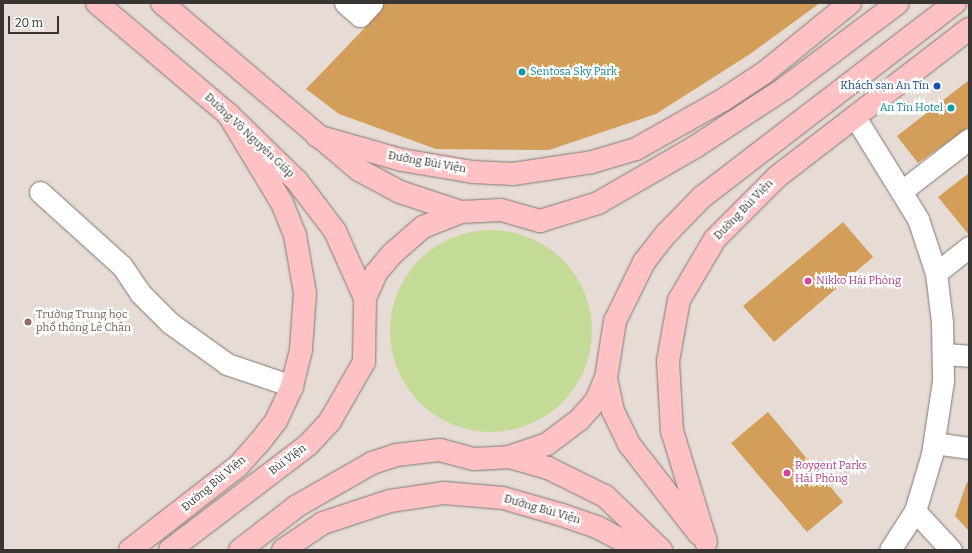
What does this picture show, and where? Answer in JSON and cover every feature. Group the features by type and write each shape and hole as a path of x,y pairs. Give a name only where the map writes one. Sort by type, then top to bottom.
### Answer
{"main road":[{"name":"Đường Võ Nguyên Giáp","path":"97,3 228,114 297,181 335,231 365,298"},
{"path":"162,3 317,136 359,170 400,192 461,212"},
{"name":"Đường Bùi Viện","path":"317,136 438,167 513,174 551,170 636,149 764,73 850,3"},
{"path":"365,298 376,273 392,254 423,227 461,212 501,210 540,221 598,203 696,147 785,88 898,3"},
{"path":"240,550 297,506 356,469 396,455 440,450 474,459 509,457 547,444 579,420 596,401 606,378 615,321 644,262 667,233 702,197 834,94 955,3"},
{"name":"Đường Bùi Viện","path":"709,546 672,432 668,361 679,300 715,239 778,176 969,29"},
{"path":"764,73 785,88"},
{"path":"834,94 854,117"},
{"name":"Đường Bùi Viện","path":"130,550 238,466 276,421 292,386 301,349 305,293 295,235 275,190 228,114"},
{"name":"Bùi Viện","path":"189,537 308,445 330,421 364,362 365,298"},
{"path":"606,378 613,410 629,444 709,546"},
{"path":"509,457 548,468 604,496 661,550"},
{"name":"Đường Bùi Viện","path":"283,550 323,523 390,501 444,493 503,498 562,515 597,527 640,550"},
{"path":"170,550 189,537 172,518"}],"street":[{"path":"345,3 360,16 372,3"},
{"path":"854,117 903,190 918,219 936,273 943,381 934,443 915,511 890,550"},
{"path":"903,190 969,139"},
{"path":"40,192 122,266 140,293 170,323 227,364 292,386"},
{"path":"936,273 969,247"},
{"path":"942,354 969,356"},
{"path":"934,443 969,448"},
{"path":"915,511 951,550"}],"green space":[{"path":"481,230 501,230 520,234 539,242 563,259 575,275 584,292 590,311 592,331 590,351 584,370 575,387 563,403 539,420 520,428 501,432 481,432 462,428 443,420 419,403 402,379 394,360 390,341 390,321 394,302 402,283 419,259 443,242 462,234"}],"building":[{"name":"Sentosa Sky Park","path":"384,3 820,3 750,54 656,114 549,150 436,149 339,114 306,89 381,11"},
{"name":"An Tin Hotel","path":"969,80 969,127 918,163 897,136"},
{"path":"969,173 969,235 938,197"},
{"name":"Nikko Hải Phòng","path":"843,222 873,257 774,342 743,306"},
{"name":"Roygent Parks Hải Phòng","path":"768,412 843,502 807,532 731,443"},
{"path":"967,482 969,483 969,531 955,516"}],"place":[{"name":"Sentosa Sky Park","path":"522,72"},
{"name":"Khách sạn An Tín","path":"937,86"},
{"name":"An Tin Hotel","path":"951,108"},
{"name":"Nikko Hải Phòng","path":"808,281"},
{"name":"Trường Trung học phổ thông Lê Chân","path":"28,322"},
{"name":"Roygent Parks Hải Phòng","path":"787,473"}]}
